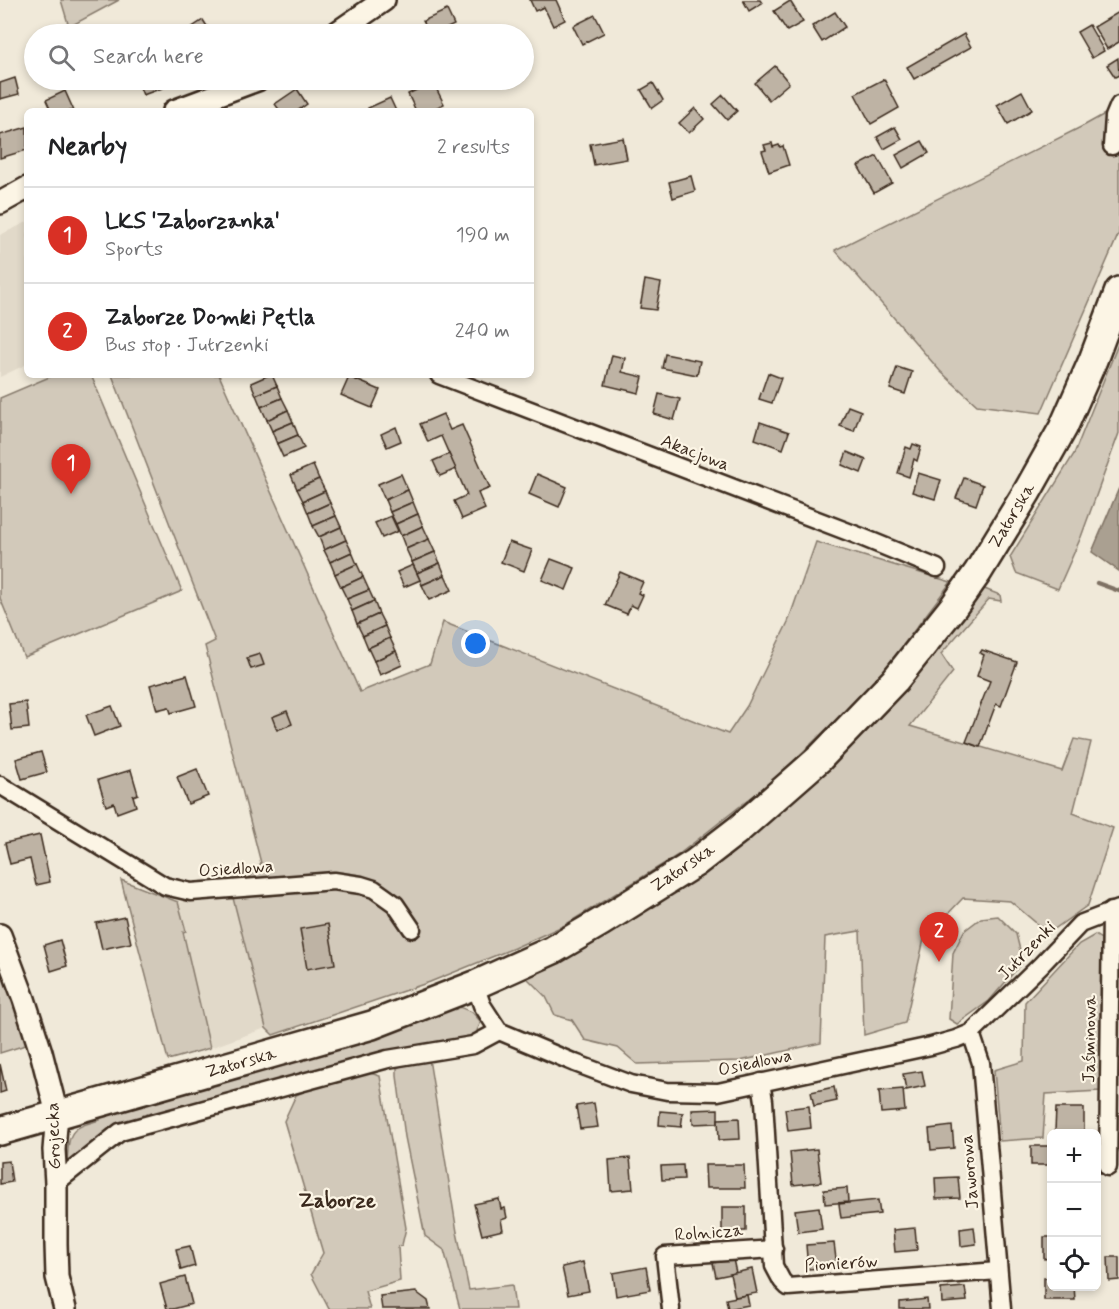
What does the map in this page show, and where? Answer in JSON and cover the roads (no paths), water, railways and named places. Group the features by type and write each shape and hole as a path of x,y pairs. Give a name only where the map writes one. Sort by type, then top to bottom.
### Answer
{"main road":[{"name":"Zatorska","path":"0,1131 372,1024 475,985 553,950 695,863 739,829 820,758 895,680 959,599 1027,492 1063,428 1093,360 1119,291"}],"street":[{"path":"349,24 384,0"},
{"path":"182,108 230,90"},
{"path":"1112,146 1114,117 1119,105"},
{"path":"0,203 24,190"},
{"name":"Akacjowa","path":"447,378 848,531 937,568"},
{"name":"Osiedlowa","path":"0,786 165,886 191,892 334,881 361,885 374,889 395,904 412,930"},
{"name":"Jutrzenki","path":"970,1033 1080,924 1115,910"},
{"name":"Jaśminowa","path":"1108,1167 1115,910"},
{"name":"Grojecka","path":"0,935 31,1020 57,1114 54,1150 57,1277 65,1309"},
{"path":"56,1183 120,1132 388,1059 473,1045 499,1031 483,1005 475,985"},
{"name":"Osiedlowa","path":"499,1031 631,1084 667,1091 718,1092 931,1046 956,1040 970,1033"},
{"name":"Jaworowa","path":"970,1033 981,1062 1002,1309"},
{"name":"Pionierów","path":"761,1083 774,1266 788,1287 998,1271"},
{"name":"Rolnicza","path":"670,1309 665,1256 774,1249"}],"waterway":[{"path":"1097,583 1119,591"}],"place":[{"name":"LKS 'Zaborzanka'","path":"71,494"},
{"name":"Zaborze Domki Pętla","path":"939,962"}],"district":[{"name":"Zaborze","path":"337,1201"}]}
